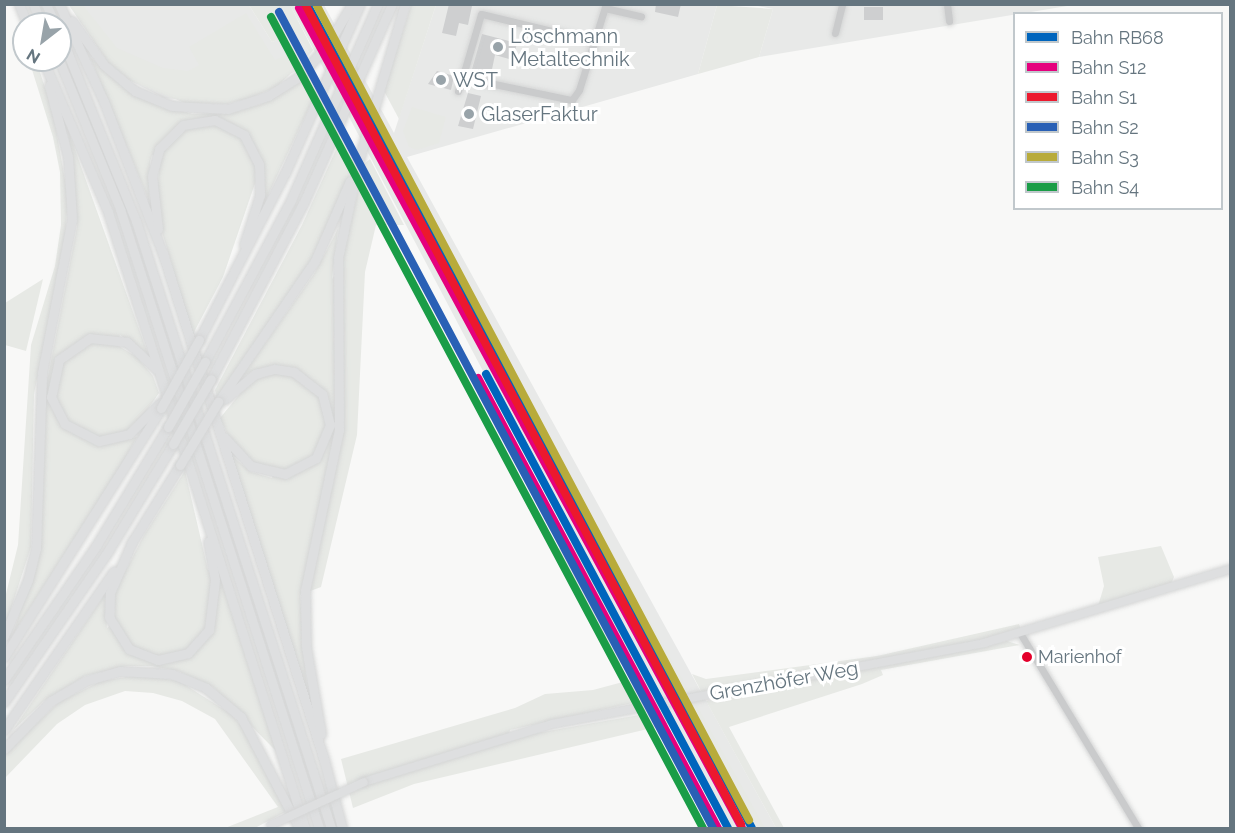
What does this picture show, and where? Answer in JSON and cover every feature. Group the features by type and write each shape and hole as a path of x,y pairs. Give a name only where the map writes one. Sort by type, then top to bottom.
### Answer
{"highway":[{"path":"60,4 119,79 172,106 195,110 247,105 286,86 308,68 352,4"},
{"path":"60,4 105,102 163,255 212,419 324,760 342,828"},
{"path":"4,657 160,405 171,391 231,284 323,93 360,4"},
{"path":"4,680 96,546 205,362 332,111 378,4"},
{"path":"4,702 108,551 211,379 340,125 392,4"},
{"path":"324,760 306,646 304,591 339,430 338,258 359,159 405,4"},
{"path":"72,64 136,221 331,828"},
{"path":"4,636 28,580 36,548 42,373 72,219 68,157 45,72"},
{"path":"47,72 108,212 305,828"},
{"path":"64,72 120,209 319,828"},
{"path":"163,255 152,189 159,149 183,124 200,120 223,122 249,141 260,176 256,210 231,284"},
{"path":"4,730 133,540 212,419 219,404 315,261 359,159"},
{"path":"160,405 129,434 91,439 60,418 51,381 69,348 105,336 134,345 163,381"},
{"path":"212,419 234,452 267,473 302,469 316,458 327,437 330,417 322,394 294,372 274,369 255,374 219,404"},
{"path":"133,540 110,593 111,624 123,644 143,657 181,656 204,637 215,603 203,507"},
{"path":"4,749 51,701 85,681 120,671 172,674 206,688 240,717 299,828"}],"main road":[{"name":"Grenzhöfer Weg","path":"268,827 364,782 536,728 707,694 919,657 1020,633 1230,568"}],"street":[{"path":"836,33 842,4"},
{"path":"947,4 949,21"},
{"path":"464,72 470,79 562,101 576,96 606,6 641,16"},
{"path":"458,91 481,14 593,41"},
{"path":"1020,633 1138,828"}],"shaded area":[{"path":"69,5 249,5 272,42 297,32 310,54 294,72 227,104 164,98 129,80 108,62"},
{"path":"69,5 83,5 117,48 163,68 188,71 199,65 189,47 246,13 275,60 289,54 307,59 276,87 253,97 227,104 185,103 129,80 108,62"},
{"path":"249,5 290,5 313,50 310,54 297,33 272,42"},
{"path":"290,5 324,5 394,133 436,5 717,5 698,74 407,157 776,828 724,828"},
{"path":"411,5 436,5 399,119 384,91"},
{"path":"717,5 773,9 759,57 698,74"},
{"path":"753,5 1073,5 1031,12 1013,12 1013,15 759,57 773,9"},
{"path":"90,57 140,97 192,114 226,113 259,105 309,74 317,91 261,210 262,163 223,277 193,334 162,232 157,195 160,158 152,155 150,162 149,201"},
{"path":"33,72 40,72 53,112 68,197 65,241 34,394 31,547 5,627 5,598 18,545 31,345 55,266 61,225 60,172 53,137"},
{"path":"412,107 446,117 439,143 417,150 409,147 403,131"},
{"path":"380,125 576,487 690,693 684,694"},
{"path":"68,130 148,354 120,335 117,345 137,357 153,376 159,393 127,439 137,437 122,464 13,634 41,546 45,392 77,227"},
{"path":"343,134 355,154 344,195 305,272 217,398 215,390 302,225"},
{"path":"376,137 614,581 677,695 671,697"},
{"path":"370,159 404,225 376,225 365,272 357,435 321,587 300,595 307,691 231,455 251,472 272,478 273,470 249,460 232,444 220,418 248,384 266,375 257,369 241,377 314,274 338,229 332,279 342,262 364,164"},
{"path":"43,279 26,351 5,345 5,303"},
{"path":"185,471 208,570 218,571 276,751 213,687 178,671 152,666 127,666 85,676 44,701 13,730 105,594 107,628 115,622 114,593 144,535"},
{"path":"572,541 655,698 510,730 508,738 662,711 669,724 414,784 353,808 341,759 515,708 545,694 593,690 634,679 627,662 617,665 558,549"},
{"path":"1161,546 1174,577 1171,584 1098,606 1104,586 1098,557"},
{"path":"1019,624 1021,630 943,649 702,693 692,674 706,679 877,656"},
{"path":"1007,641 1020,645 881,670 883,675 862,684 729,727 784,828 776,828 706,701"},
{"path":"139,675 179,681 231,714 244,729 287,811 255,828 225,828 278,807 215,719 182,701 153,693 125,691 85,705 57,724 5,778 5,754 59,702 101,681"},
{"path":"694,700 765,828 756,828 688,703"},
{"path":"681,704 749,828 741,828 675,705"}],"building":[{"path":"449,4 472,6 468,25 459,23 456,36 442,33"},
{"path":"656,4 681,4 678,17 655,12"},
{"path":"864,7 883,7 883,20 864,20"},
{"name":"Löschmann Metaltechnik","path":"482,34 517,43 513,60 495,55 491,74 472,69"},
{"name":"WST","path":"437,71 454,76 451,90 428,84"},
{"name":"GlaserFaktur","path":"468,93 481,96 473,129 458,126"}],"rail line":[{"name":"S1","path":"305,4 741,824"},
{"name":"RB68","path":"307,4 752,828"},
{"name":"S3","path":"316,4 749,820"},
{"name":"S12","path":"299,8 742,828"},
{"name":"S2","path":"279,12 713,828"},
{"name":"S4","path":"271,17 703,828"},
{"name":"RB68","path":"486,374 728,828"},
{"name":"S12","path":"478,378 718,828"}],"place":[{"name":"Löschmann Metaltechnik","path":"498,47"},
{"name":"WST","path":"441,80"},
{"name":"GlaserFaktur","path":"469,114"},
{"name":"Marienhof","path":"1027,657"}]}
